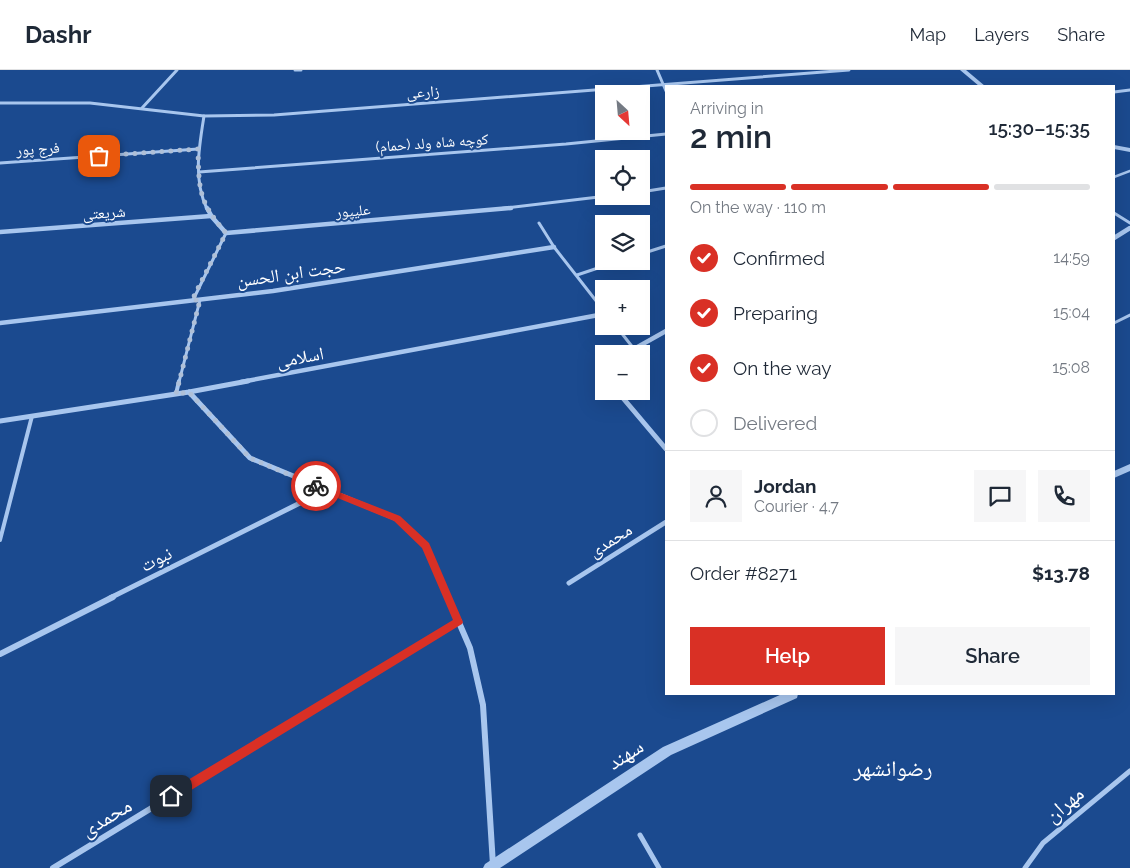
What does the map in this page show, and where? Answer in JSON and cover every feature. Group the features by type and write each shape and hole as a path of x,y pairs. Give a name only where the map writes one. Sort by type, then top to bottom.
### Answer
{"street":[{"path":"142,108 178,70"},
{"path":"295,70 302,70"},
{"path":"657,70 665,89"},
{"name":"زارعی","path":"0,103 90,103 204,116 274,115 849,70"},
{"path":"963,70 981,85"},
{"path":"1115,92 1130,90"},
{"path":"204,116 198,149 199,188 211,216 226,233"},
{"name":"کوچه شاه ولد (حمام)","path":"199,172 566,144 665,134"},
{"path":"1115,147 1130,150"},
{"name":"فرج پور","path":"0,163 198,149"},
{"path":"650,191 665,188"},
{"name":"علیپور","path":"226,233 533,206 595,198"},
{"name":"شریعتی","path":"0,232 211,216"},
{"path":"1115,237 1130,228"},
{"name":"حجت ابن الحسن","path":"0,323 273,291 554,247"},
{"name":"اسلامی","path":"0,421 189,392 595,315"},
{"path":"641,345 665,332"},
{"path":"189,392 250,458 397,518 426,546 470,648 483,705 491,867"},
{"path":"625,400 665,448"},
{"path":"1115,474 1130,467"},
{"name":"نبوت","path":"0,654 326,490"},
{"name":"محمدی","path":"569,583 665,523"},
{"name":"محمدی","path":"53,868 459,622"},
{"name":"سهند","path":"491,867 667,751 791,695"}],"lane":[{"path":"1115,177 1130,171"},
{"path":"1115,214 1130,223"},
{"path":"539,223 554,247 577,274 595,300"},
{"path":"192,300 226,233"},
{"path":"650,251 665,246"},
{"path":"577,274 595,268"},
{"path":"176,394 200,300"},
{"path":"1115,323 1130,316"},
{"path":"623,335 631,345"},
{"path":"0,540 32,416"},
{"name":"مهران","path":"1024,868 1042,843 1130,771"},
{"path":"640,835 659,868"}],"way so far":[{"path":"99,156 198,149 199,188 211,216 226,233 192,300 200,300 176,394 189,392 250,458 316,486"}],"district":[{"name":"رضوانشهر","path":"893,768"}],"route":[{"path":"171,796 459,622 426,546 397,518 316,486"}]}
